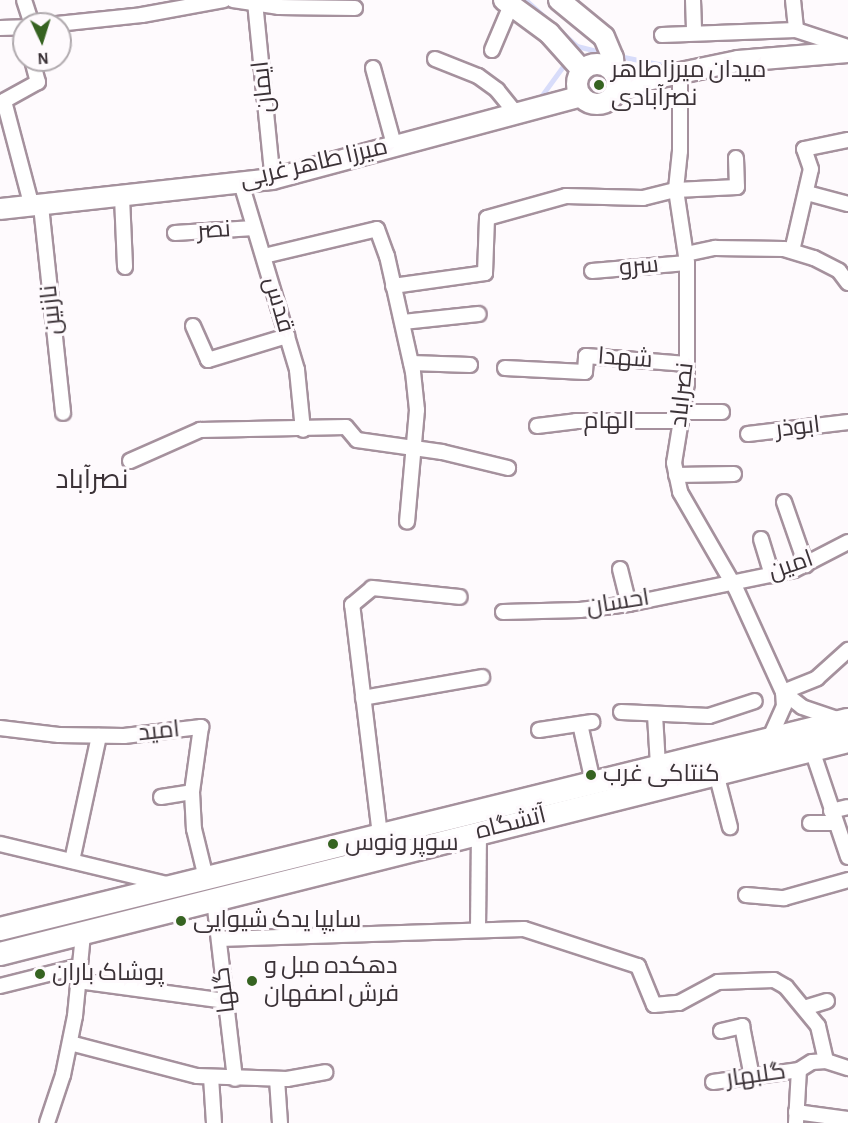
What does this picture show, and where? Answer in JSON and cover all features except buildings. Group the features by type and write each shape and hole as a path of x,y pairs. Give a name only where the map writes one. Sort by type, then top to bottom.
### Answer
{"main road":[{"path":"508,2 549,33 595,104 605,102 614,69 604,37 559,0"},
{"path":"580,81 596,65 647,80 738,61 848,52"},
{"name":"میرزا طاهر غربی","path":"0,209 272,179 394,145 517,115 551,103 580,81"},
{"name":"آتشگاه","path":"0,954 214,900 593,782 769,739 847,727"},
{"name":"آتشگاه","path":"0,929 380,835 407,840 479,832 812,750 847,727"}],"street":[{"path":"72,22 142,15 224,0"},
{"path":"233,0 279,7 355,8"},
{"path":"693,0 694,33"},
{"path":"793,0 796,30"},
{"name":"ایمان","path":"255,2 272,173"},
{"path":"492,50 508,2"},
{"path":"662,34 796,30 848,47"},
{"path":"435,59 478,76 497,90 517,115"},
{"path":"372,68 394,145"},
{"name":"نازنین","path":"35,72 38,82 4,101 22,183 37,206 63,413"},
{"name":"نصراباد","path":"680,74 680,151 676,190 687,258 687,364 682,417 674,464 680,492 731,582 783,692"},
{"path":"792,251 811,169 804,149 848,141"},
{"path":"393,286 485,273 487,218 566,196 643,198 676,190 737,187 736,158"},
{"name":"قدس","path":"241,183 297,370 303,430"},
{"path":"807,193 848,204"},
{"path":"122,197 125,267"},
{"name":"نصر","path":"175,233 254,228"},
{"path":"264,256 377,229 403,322 417,410 407,522"},
{"name":"سرو","path":"592,271 752,247 792,251 839,272 848,282"},
{"path":"403,322 479,314"},
{"path":"193,326 208,360 287,336"},
{"name":"شهدا","path":"505,368 585,372 586,356 687,364"},
{"path":"411,363 470,364"},
{"name":"الهام","path":"537,426 576,421 682,417 722,411"},
{"name":"ابوذر","path":"748,434 848,422"},
{"path":"130,461 200,430 303,430 346,427 357,440 442,452 508,468"},
{"path":"676,475 734,474"},
{"path":"784,502 806,565"},
{"path":"761,539 772,574"},
{"name":"امین","path":"731,582 806,565 848,542"},
{"path":"620,569 629,604"},
{"name":"احسان","path":"503,612 629,604 731,582"},
{"path":"380,835 352,604 372,588 460,597"},
{"path":"783,692 817,678 848,650"},
{"path":"363,698 482,677"},
{"path":"783,692 820,716 847,727"},
{"path":"769,739 784,706 783,692"},
{"path":"621,712 709,716 755,701"},
{"path":"655,715 658,766"},
{"path":"538,730 586,723 593,782"},
{"name":"امید","path":"0,728 99,736 201,727 192,792 194,829 206,878"},
{"path":"72,861 99,736"},
{"path":"812,750 848,857"},
{"path":"716,773 730,827"},
{"path":"161,797 192,792"},
{"path":"810,823 833,817 848,807"},
{"path":"478,929 479,832"},
{"path":"0,844 175,886"},
{"path":"746,895 784,898 848,880"},
{"name":"گلها","path":"214,900 236,1079"},
{"path":"219,939 525,929 638,966 654,1005 680,1003 718,982 751,979 774,980 804,1008 818,1026 826,1061 848,1068"},
{"path":"47,1123 70,1043 84,934"},
{"path":"0,986 80,966"},
{"path":"78,981 226,1001"},
{"path":"804,1008 827,1001"},
{"path":"721,1031 742,1026 752,1077"},
{"path":"70,1043 150,1066 211,1077 278,1078 325,1072"},
{"name":"گلبهار","path":"713,1082 799,1070 812,1062 826,1061"},
{"name":"گلبهار","path":"796,1117 799,1070"},
{"path":"211,1077 214,1123"},
{"path":"278,1078 280,1123"},
{"path":"796,1117 848,1119"}],"waterway":[{"path":"526,0 577,46 605,53"},
{"path":"619,56 669,66"},
{"path":"540,98 567,61"}],"place":[{"name":"میدان میرزاطاهر نصرآبادی","path":"599,85"},
{"name":"کنتاکی غرب","path":"591,775"},
{"name":"سوپر ونوس","path":"333,844"},
{"name":"سایپا یدک شیوایی","path":"181,921"},
{"name":"پوشاک باران","path":"40,974"},
{"name":"دهکده مبل و فرش اصفهان","path":"252,981"}],"district":[{"name":"نصرآباد","path":"92,480"}]}
